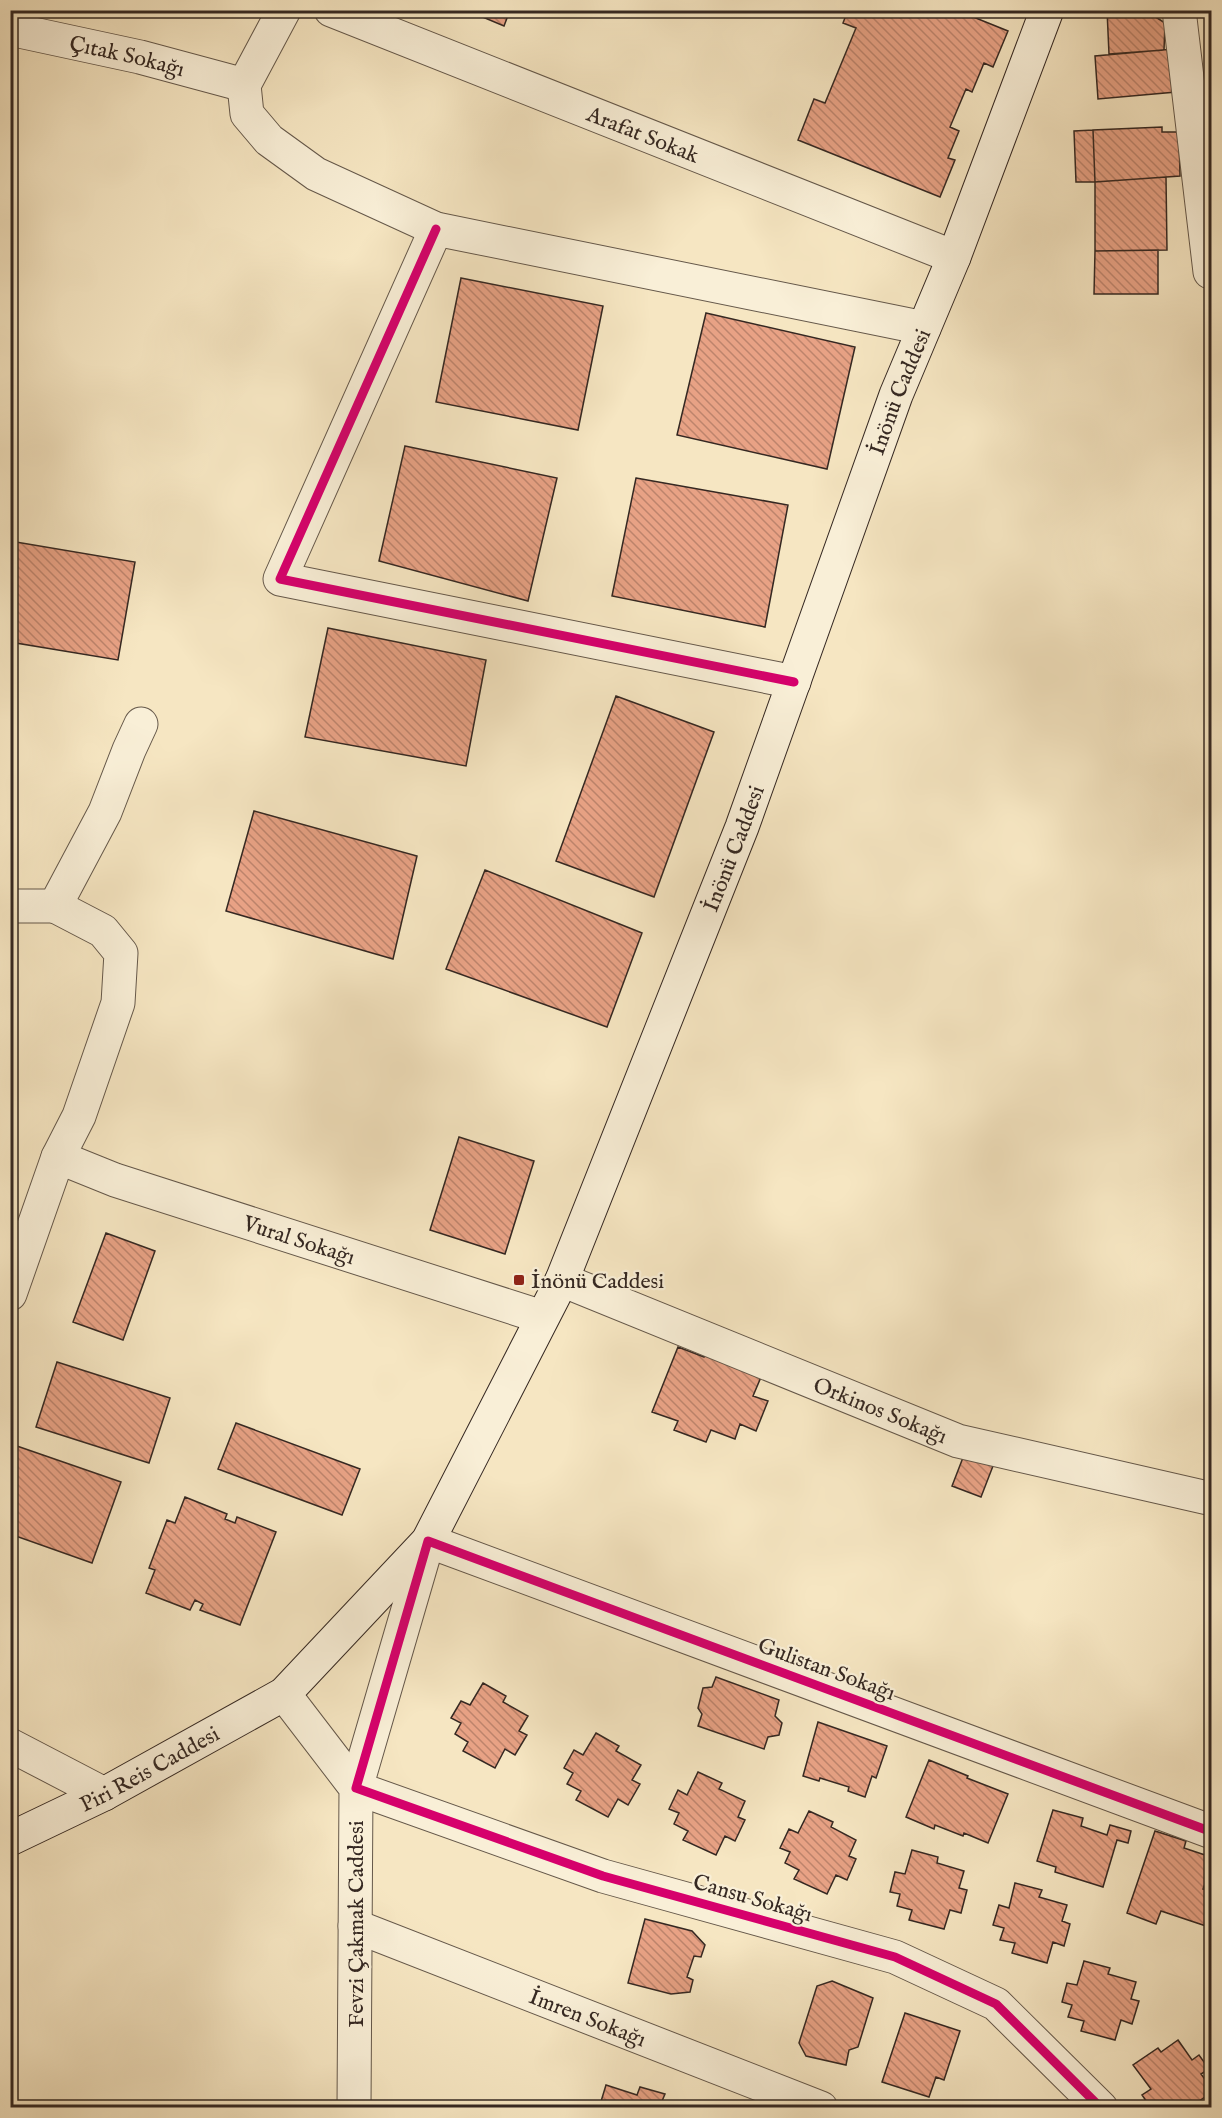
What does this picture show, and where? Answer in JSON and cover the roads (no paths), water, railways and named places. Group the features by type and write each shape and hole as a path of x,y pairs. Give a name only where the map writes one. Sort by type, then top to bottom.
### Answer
{"street":[{"path":"284,10 244,85 247,114 269,140 316,174 435,229 924,328"},
{"name":"Arafat Sokak","path":"331,10 954,257"},
{"name":"İnönü Caddesi","path":"284,1694 428,1541 562,1280 742,826 896,395 954,257 1047,10"},
{"path":"1179,10 1210,272"},
{"name":"Çıtak Sokağı","path":"10,29 140,57 244,85"},
{"path":"435,229 280,579 794,682"},
{"path":"56,906 105,812 141,724"},
{"path":"10,906 56,906 103,931 121,953 118,1003 79,1116 58,1157 10,1294"},
{"name":"Vural Sokağı","path":"58,1157 115,1180 542,1317"},
{"name":"Orkinos Sokağı","path":"562,1280 958,1441 1212,1499"},
{"path":"356,1788 428,1541"},
{"name":"Gulistan Sokağı","path":"428,1541 1212,1832"},
{"name":"Fevzi Çakmak Caddesi","path":"284,1694 356,1788 354,2108"},
{"name":"Piri Reis Caddesi","path":"10,1839 104,1794 284,1694"},
{"path":"10,1745 104,1794"},
{"name":"Cansu Sokağı","path":"356,1788 603,1875 895,1957 996,2004 1101,2108"},
{"name":"İmren Sokağı","path":"356,1926 821,2108"}],"place":[{"name":"İnönü Caddesi","path":"519,1280"}]}
